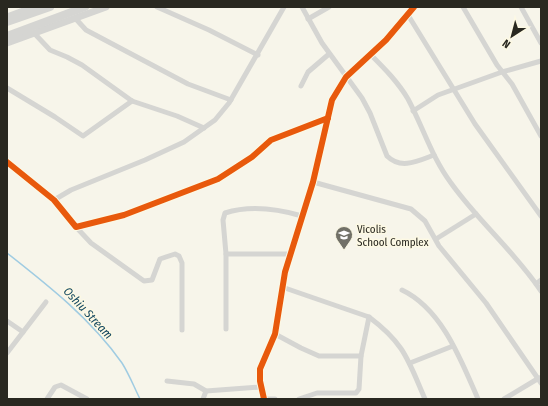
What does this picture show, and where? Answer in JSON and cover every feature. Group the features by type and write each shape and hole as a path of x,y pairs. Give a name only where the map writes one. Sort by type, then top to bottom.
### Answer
{"main road":[{"path":"7,22 50,7"},
{"path":"7,36 85,7"}],"street":[{"path":"7,17 34,7"},
{"path":"7,43 106,7"},
{"path":"157,7 209,30 258,55"},
{"path":"54,200 71,190 171,148 215,120 231,100 284,7"},
{"path":"302,7 329,54 346,76 370,113 387,156 391,160 405,164 413,163 434,155"},
{"path":"308,19 329,7"},
{"path":"275,399 264,399 261,387 260,369 275,334 282,287 290,254 313,182 332,100 346,76 386,40 414,7"},
{"path":"463,7 489,53 512,84 541,136"},
{"path":"521,7 541,43"},
{"path":"408,15 475,124 541,216"},
{"path":"75,18 86,30 188,84 231,100"},
{"path":"34,33 50,50 82,65 132,101 177,116 204,128"},
{"path":"301,86 308,72 329,54"},
{"path":"371,55 397,84 413,111 434,155 451,184 541,291"},
{"path":"413,111 438,96 502,72 541,61"},
{"path":"7,88 56,117 82,136 132,101"},
{"path":"76,227 124,215 218,179 252,157 271,140 328,118"},
{"path":"7,162 54,200 91,243 144,281 152,280 160,259 175,254 179,256 182,263 182,330"},
{"path":"313,182 411,209 425,222 436,239 486,303 540,380 507,398"},
{"path":"226,329 226,254 223,220 226,213 246,209 263,209 287,212 302,216"},
{"path":"436,239 476,214"},
{"path":"226,254 290,254"},
{"path":"536,284 541,280"},
{"path":"282,287 369,317 395,339 410,363 425,399"},
{"path":"402,290 417,298 428,308 453,346 478,399"},
{"path":"7,353 46,302"},
{"path":"300,399 317,393 356,393 359,389 361,356 369,317"},
{"path":"7,321 23,332"},
{"path":"275,334 306,351 319,356 361,356"},
{"path":"410,363 453,346"},
{"path":"167,381 194,384 206,391 261,387"},
{"path":"47,399 55,388 61,385 87,399"},
{"path":"203,399 206,391"}],"waterway":[{"name":"Oshiu Stream","path":"7,253 69,304 97,332 122,363 140,399"}],"cycle path":[{"path":"264,399 260,381 260,369 275,334 285,272 313,182 332,100 346,77 386,40 414,7"},
{"path":"7,162 54,200 76,227 124,215 218,179 252,157 271,140 328,118"}],"place":[{"name":"Vicolis School Complex","path":"344,250"}]}
